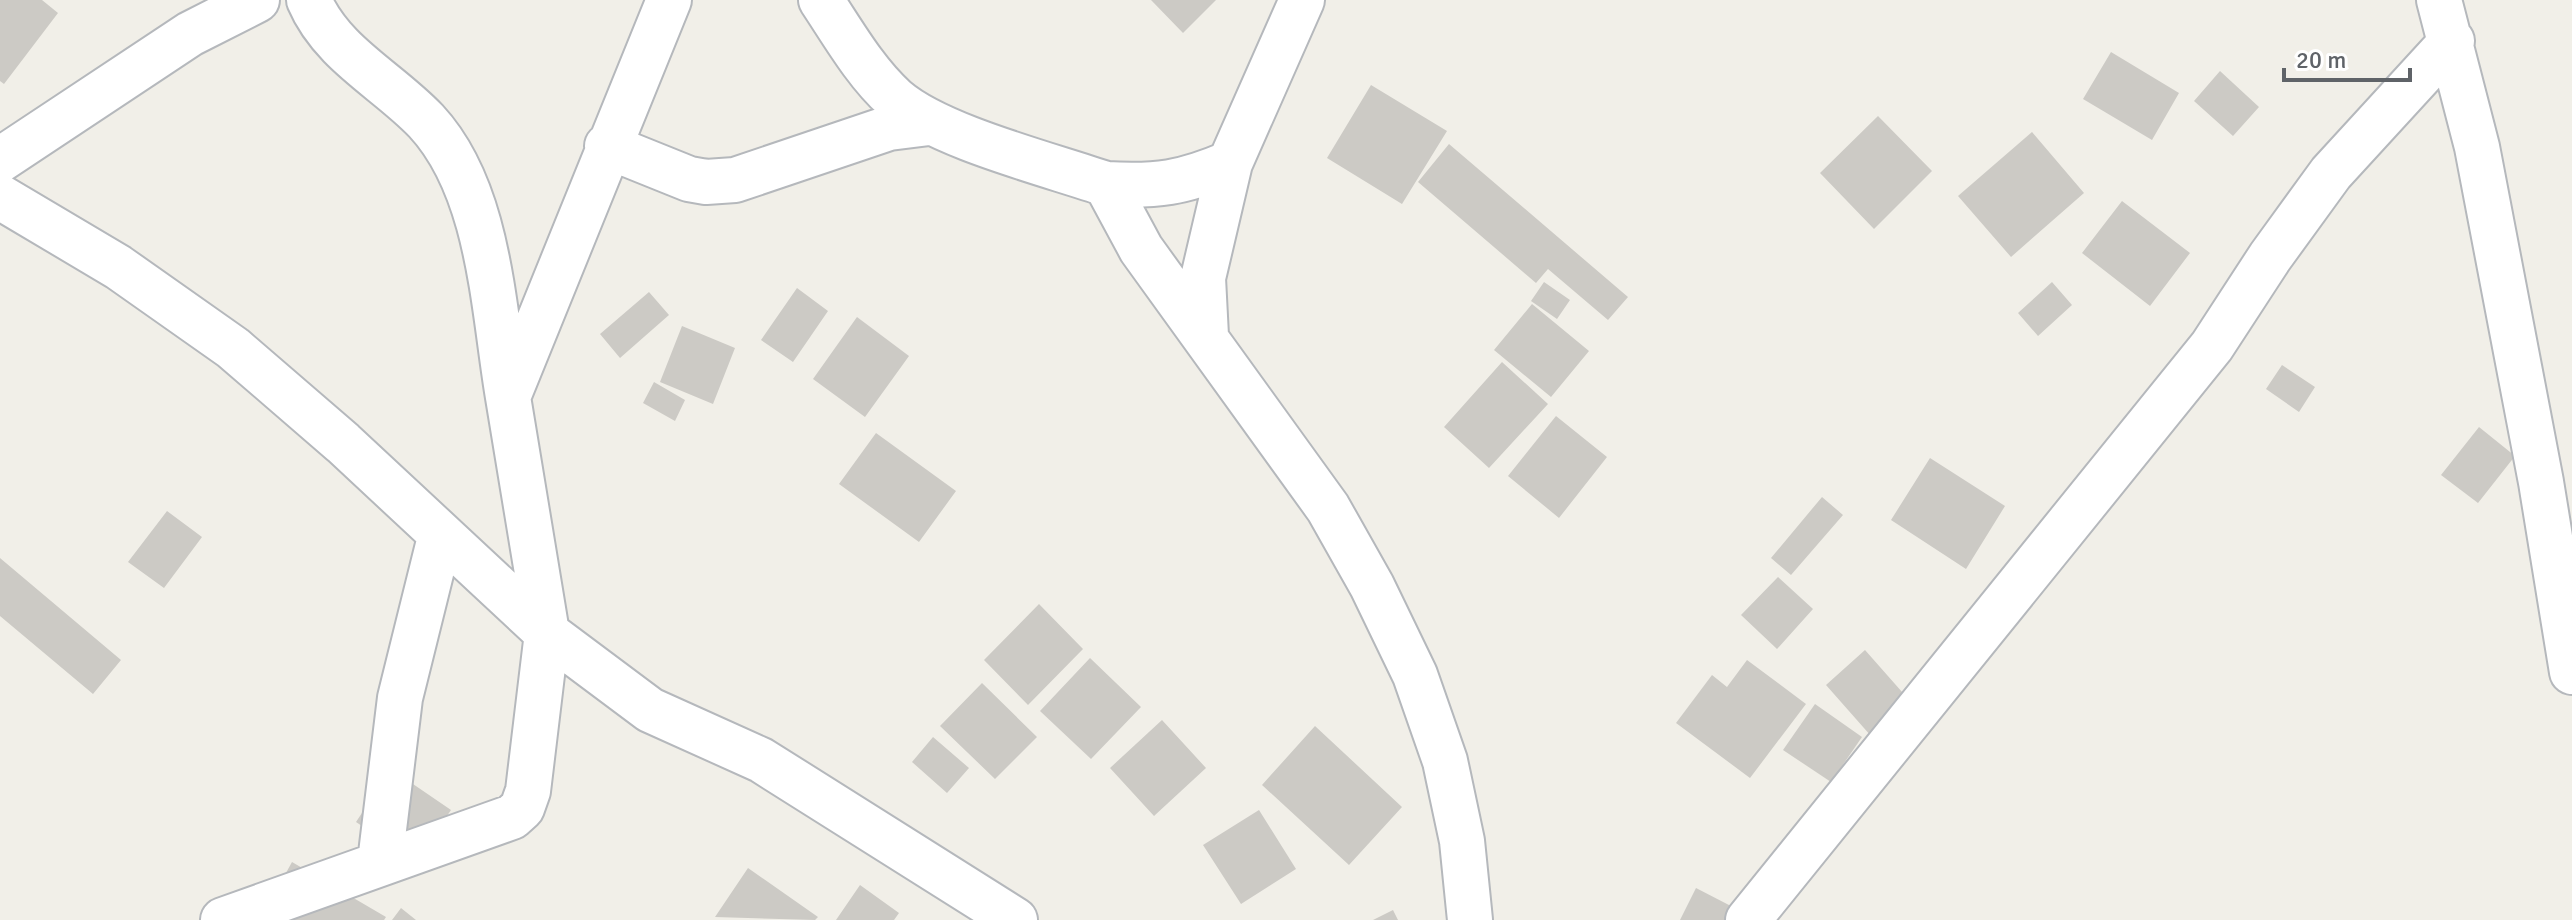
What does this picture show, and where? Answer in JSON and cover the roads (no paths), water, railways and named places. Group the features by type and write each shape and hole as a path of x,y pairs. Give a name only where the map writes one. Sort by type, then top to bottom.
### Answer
{"street":[{"path":"0,160 190,34 257,0"},
{"path":"223,920 512,817 522,808 528,791 547,633 480,231 467,185 449,150 424,120 373,79 336,41 318,21 309,0"},
{"path":"508,397 607,146 669,0"},
{"path":"821,0 871,72 895,99 929,123 1106,184 1153,187 1175,183 1230,163"},
{"path":"1206,336 1203,278 1230,163 1302,0"},
{"path":"2439,0 2477,147 2541,482 2572,672"},
{"path":"1748,920 2212,346 2270,257 2331,173 2452,41"},
{"path":"607,146 689,179 706,182 735,180 889,128 929,123"},
{"path":"1106,184 1141,249 1328,508 1415,675 1445,761 1462,841 1470,920"},
{"path":"0,197 118,267 233,348 343,443 440,537 547,633 650,710 761,760 1015,920"},
{"path":"380,862 400,698 440,537"}]}
